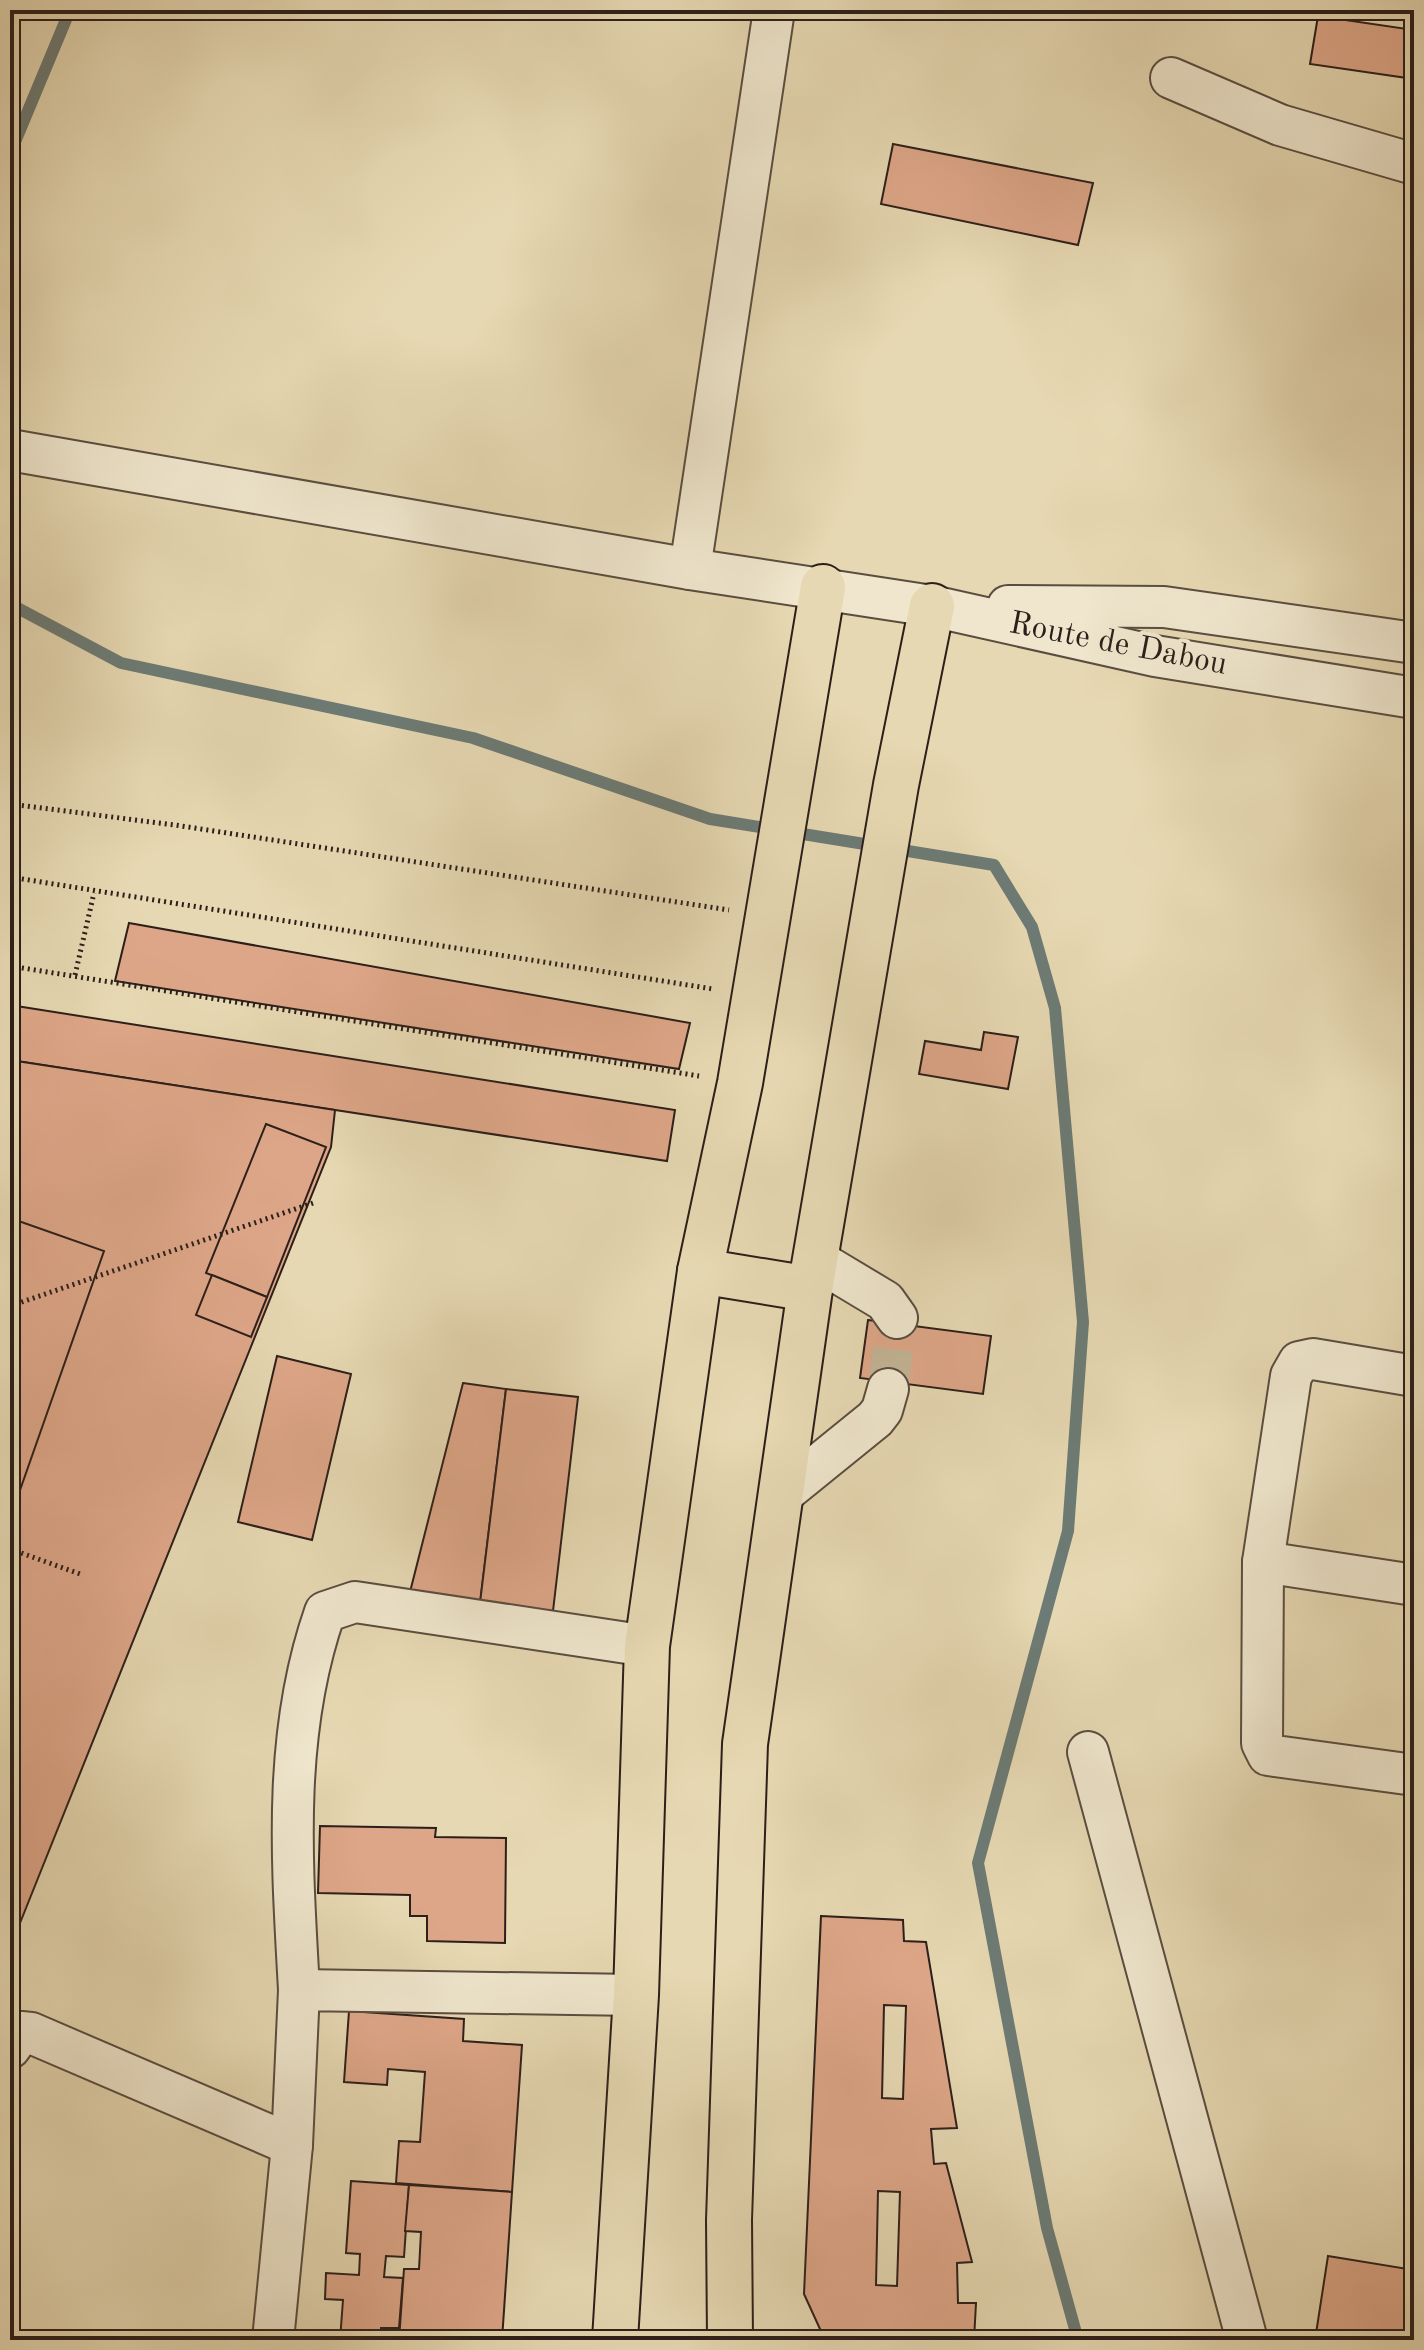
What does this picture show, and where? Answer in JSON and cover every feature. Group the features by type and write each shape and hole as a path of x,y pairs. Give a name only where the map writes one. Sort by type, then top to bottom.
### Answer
{"main road":[{"path":"615,2340 636,1995 647,1646 700,1271 740,1083 823,587"},
{"path":"730,2340 729,2205 745,1744 812,1274 892,813 932,606"},
{"path":"700,1271 812,1274"}],"street":[{"path":"690,569 774,10"},
{"path":"1171,78 1280,125 1414,164"},
{"name":"Route de Dabou","path":"10,450 690,569 932,606 1155,656 1414,698"},
{"path":"932,606 1164,607 1414,643"},
{"path":"812,1274 885,1301 894,1308 897,1318"},
{"path":"1414,1376 1313,1359 1299,1362 1291,1376 1263,1562 1263,1751 1268,1755 1414,1775"},
{"path":"780,1496 875,1419 882,1410 888,1389"},
{"path":"1263,1562 1414,1585"},
{"path":"273,2340 292,2145 299,1990 290,1823 300,1720 311,1651 325,1612 355,1602 647,1646"},
{"path":"1088,1752 1247,2340"},
{"path":"299,1990 636,1995"},
{"path":"10,2048 21,2032 31,2033 292,2145"}],"path":[{"path":"10,804 175,825 767,915"},
{"path":"10,877 94,893 754,996"},
{"path":"75,975 94,893"},
{"path":"10,966 740,1083"},
{"path":"10,1306 313,1203"},
{"path":"10,1549 83,1575"}],"building":[{"path":"1318,16 1414,30 1414,79 1310,64"},
{"path":"893,144 1093,183 1078,245 881,204"},
{"path":"129,923 690,1023 679,1069 115,981"},
{"path":"10,1005 675,1110 667,1161 10,1060"},
{"path":"984,1032 1018,1037 1008,1089 919,1074 925,1041 981,1050"},
{"path":"10,1060 335,1110 331,1147 10,1948"},
{"path":"266,1124 326,1147 267,1297 206,1273"},
{"path":"10,1218 104,1251 13,1510 10,1509"},
{"path":"212,1275 267,1297 251,1337 196,1315"},
{"path":"868,1320 991,1336 983,1394 860,1378"},
{"path":"277,1356 351,1374 312,1540 238,1522"},
{"path":"463,1383 506,1389 480,1603 410,1592"},
{"path":"506,1389 578,1397 553,1611 480,1603"},
{"path":"320,1826 436,1828 435,1837 506,1838 505,1943 427,1941 427,1916 410,1916 410,1895 318,1893"},
{"path":"821,1916 903,1920 904,1941 926,1942 957,2128 931,2129 934,2164 946,2163 972,2262 957,2263 958,2303 976,2303 974,2340 825,2340 804,2294","holes":["884,2005 906,2006 903,2099 882,2098","878,2191 900,2192 897,2286 876,2285"]},
{"path":"349,2011 464,2019 463,2041 522,2045 512,2192 396,2183 399,2141 420,2142 425,2072 388,2069 387,2085 344,2082"},
{"path":"351,2181 409,2185 404,2257 386,2256 384,2277 403,2278 399,2328 381,2328 380,2340 340,2340 343,2300 325,2299 326,2273 359,2275 360,2254 346,2253"},
{"path":"409,2185 512,2192 502,2340 399,2340 404,2269 419,2269 421,2232 405,2231"},
{"path":"1328,2256 1414,2270 1414,2340 1315,2340"}],"waterway":[{"path":"10,154 70,10"},
{"path":"10,604 121,663 473,738 710,819 994,865 1032,927 1055,1008 1083,1322 1068,1531 978,1863 1047,2228 1078,2340"}],"tunnel":[{"path":"888,1389 897,1318"}]}
